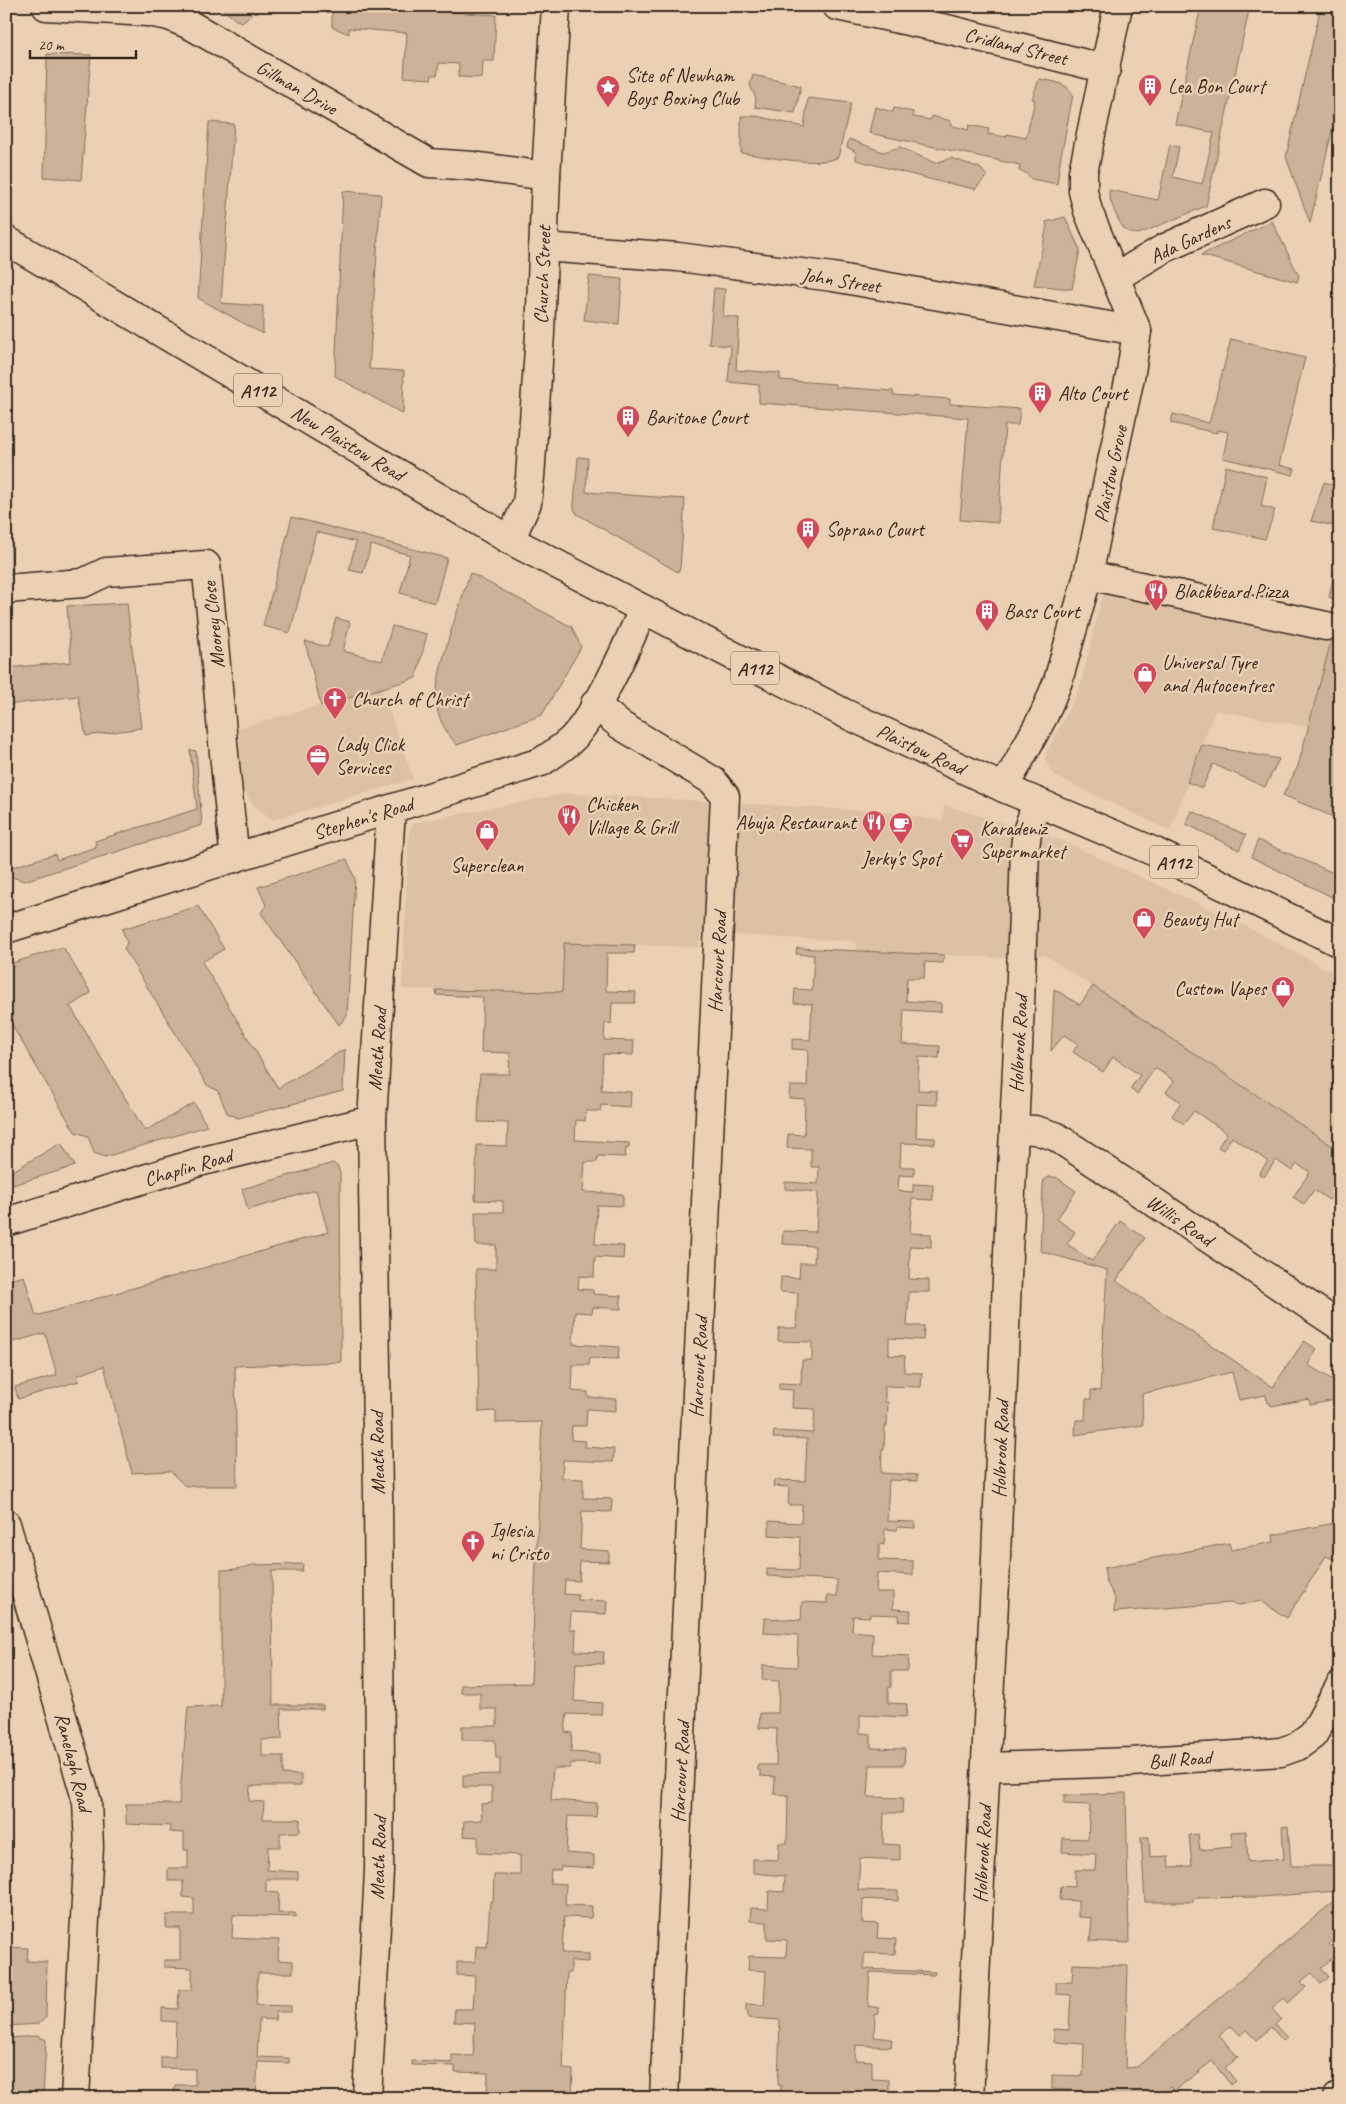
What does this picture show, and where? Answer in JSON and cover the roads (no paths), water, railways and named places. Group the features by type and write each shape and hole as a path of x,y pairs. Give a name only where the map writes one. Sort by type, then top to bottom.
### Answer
{"street":[{"name":"Gillman Drive","path":"46,6 148,12 169,16 198,29 429,163 473,166 546,176"},
{"name":"Church Street","path":"510,540 527,503 530,477 540,334 546,176 556,6"},
{"name":"Cridland Street","path":"837,6 951,30 1106,68"},
{"name":"Plaistow Grove","path":"1004,788 1044,715 1058,681 1088,575 1131,372 1137,331 1088,211 1083,191 1083,172 1118,6"},
{"name":"Ada Gardens","path":"1116,277 1163,249 1265,203"},
{"name":"New Plaistow Road","path":"6,240 510,540"},
{"name":"John Street","path":"543,247 678,257 833,277 1137,331"},
{"name":"Plaistow Road","path":"510,540 827,704 1004,788 1171,860 1340,943"},
{"name":"Moorey Close","path":"6,589 83,583 106,572 206,565 219,680 227,790 235,858"},
{"path":"1088,575 1326,626"},
{"name":"Stephen's Road","path":"6,929 541,762 563,747 575,735 595,704 627,645 643,610"},
{"name":"Harcourt Road","path":"595,704 620,725 713,781 725,796 664,2098"},
{"name":"Holbrook Road","path":"969,2098 986,1767 1020,1006 1025,848 1026,832 1037,802"},
{"name":"Meath Road","path":"368,2098 379,1871 380,1764 372,1120 391,809"},
{"name":"Chaplin Road","path":"6,1222 199,1162 372,1120"},
{"name":"Willis Road","path":"1014,1129 1035,1130 1055,1136 1340,1326"},
{"name":"Ranelagh Road","path":"6,1524 87,1802 89,1847 75,2098"},
{"name":"Bull Road","path":"986,1767 1131,1762 1281,1752 1298,1746 1313,1735 1340,1686"}],"place":[{"name":"Lea Bon Court","path":"1150,107"},
{"name":"Site of Newham Boys Boxing Club","path":"608,108"},
{"name":"Alto Court","path":"1040,414"},
{"name":"Baritone Court","path":"628,438"},
{"name":"Soprano Court","path":"808,550"},
{"name":"Blackbeard Pizza","path":"1156,612"},
{"name":"Bass Court","path":"987,632"},
{"name":"Universal Tyre and Autocentres","path":"1145,695"},
{"name":"Church of Christ","path":"335,720"},
{"name":"Lady Click Services","path":"318,777"},
{"name":"Chicken Village & Grill","path":"569,837"},
{"name":"Abuja Restaurant","path":"874,843"},
{"name":"Jerky's Spot","path":"901,845"},
{"name":"Superclean","path":"487,852"},
{"name":"Karadeniz Supermarket","path":"962,861"},
{"name":"Beauty Hut","path":"1144,940"},
{"name":"Custom Vapes","path":"1283,1009"},
{"name":"Iglesia ni Cristo","path":"473,1563"}]}
